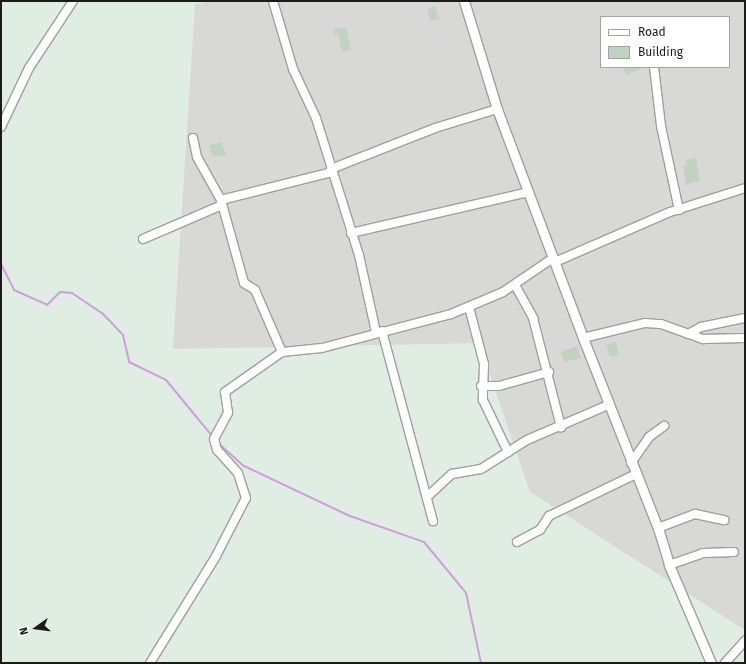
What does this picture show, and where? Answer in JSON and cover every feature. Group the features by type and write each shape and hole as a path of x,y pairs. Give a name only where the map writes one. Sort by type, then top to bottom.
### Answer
{"street":[{"path":"1,126 29,68 73,1"},
{"path":"273,1 293,70 316,118 351,233 433,521"},
{"path":"464,1 497,109 608,406 658,528 669,565 711,663"},
{"path":"654,68 661,126 679,210"},
{"path":"143,239 222,202 331,170 435,128 497,109"},
{"path":"194,138 197,157 222,202 244,283 255,290 282,352"},
{"path":"150,663 216,556 246,498 238,473 217,450 214,439 228,413 224,392 282,352 322,348 469,307 515,285 554,260 679,210 745,188"},
{"path":"351,233 528,192"},
{"path":"515,285 533,318 549,372 561,427"},
{"path":"469,307 484,364 481,386 485,409 508,452"},
{"path":"688,334 701,327 745,318"},
{"path":"583,338 645,323 661,324 703,339 745,338"},
{"path":"481,386 499,386 549,372"},
{"path":"427,497 452,474 481,468 508,452 608,406"},
{"path":"631,463 649,437 664,426"},
{"path":"517,542 540,530 549,516 636,474"},
{"path":"658,528 695,514 724,520"},
{"path":"669,565 703,553 734,552"},
{"path":"725,663 745,641"}],"shaded area":[{"path":"212,1 745,1 745,630 530,492 479,343 173,349 195,4"}],"building":[{"path":"435,6 439,18 431,21 427,9"},
{"path":"346,27 351,50 342,52 338,34 334,35 333,29"},
{"path":"623,68 643,68 626,75"},
{"path":"221,142 227,156 212,156 209,145"},
{"path":"696,158 700,181 686,184 683,166 687,165 686,160"},
{"path":"616,342 619,355 610,357 606,345"},
{"path":"577,346 581,358 564,362 561,352"}],"waterway":[{"path":"1,264 14,290 47,305 60,292 72,293 102,313 123,335 129,362 166,380 213,437"},
{"path":"217,442 244,466 350,516 424,542 466,593 481,663"}]}
